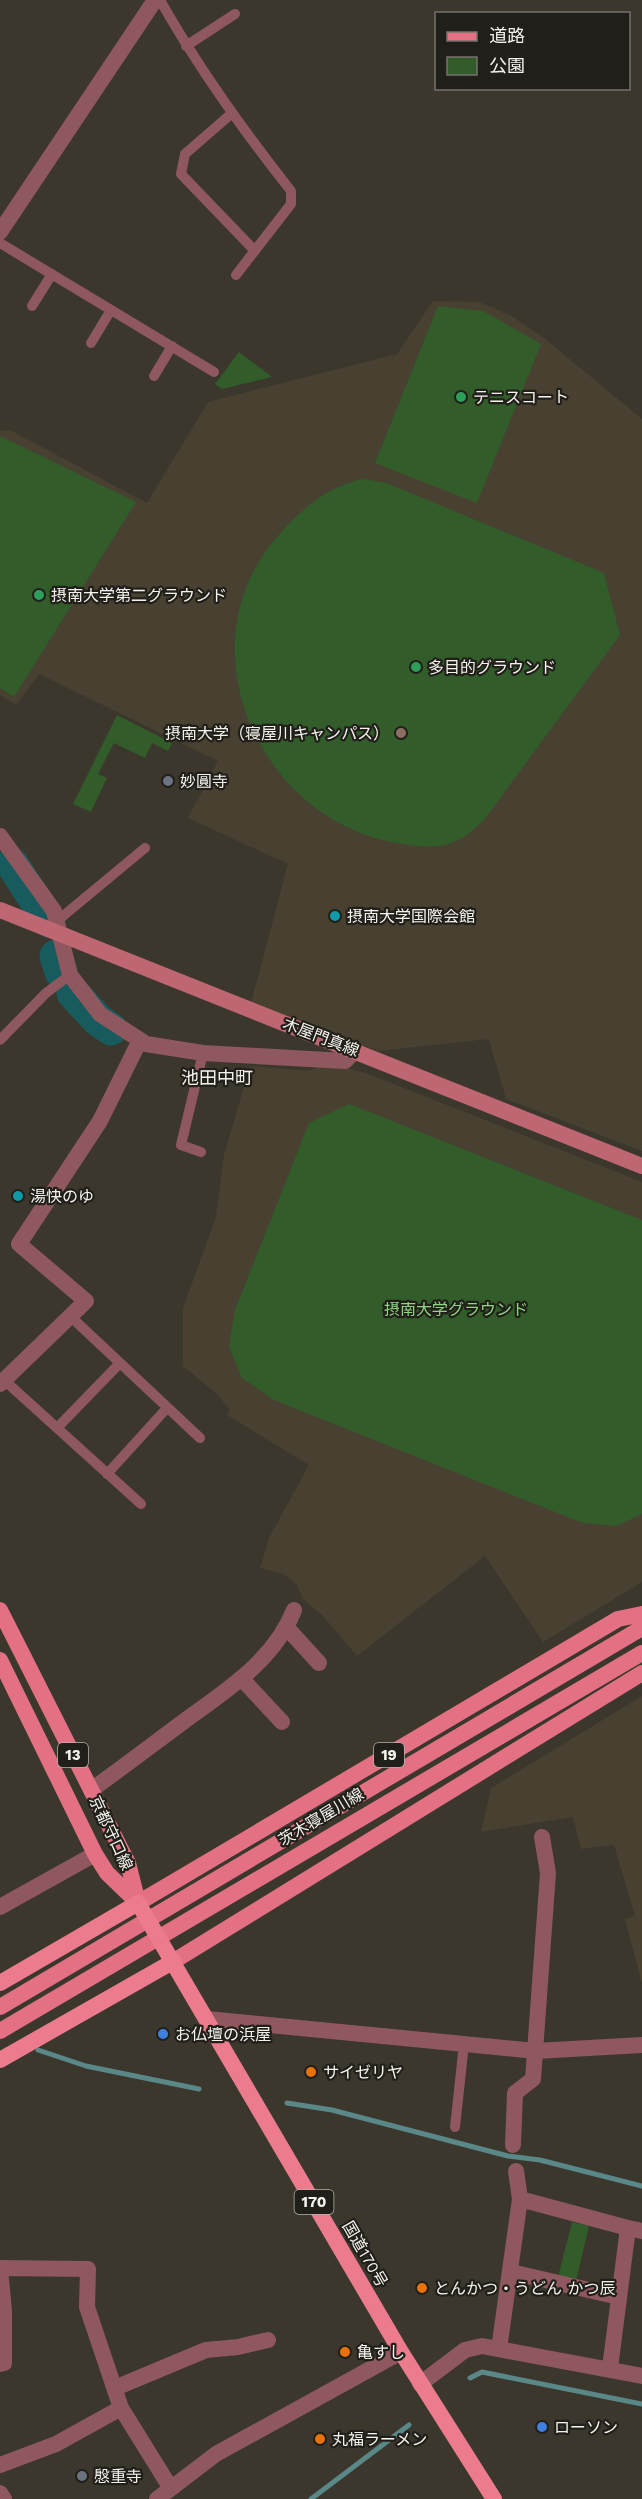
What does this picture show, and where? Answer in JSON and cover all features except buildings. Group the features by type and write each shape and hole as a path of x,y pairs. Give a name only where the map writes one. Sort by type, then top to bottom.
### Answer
{"highway":[{"name":"国道170号","path":"138,1903 420,2384 494,2499"},
{"path":"0,1983 138,1903"},
{"path":"0,2060 174,1961"}],"main road":[{"name":"木屋門真線","path":"0,910 60,929 642,1166"},
{"name":"京都守口線","path":"0,1610 128,1863 138,1903"},
{"name":"19","path":"138,1903 618,1620 642,1614"},
{"name":"茨木寝屋川線","path":"0,2007 642,1628"},
{"name":"茨木寝屋川線","path":"0,2031 642,1653"},
{"name":"京都守口線","path":"0,1660 95,1854 107,1873 138,1903"},
{"path":"174,1961 642,1673"}],"street":[{"path":"0,232 155,0"},
{"path":"0,836 54,910 70,975 100,1014 138,1044 202,1057 345,1061 356,1050"},
{"path":"2,1382 86,1301 19,1244 100,1121 138,1044"},
{"path":"91,1790 242,1678 269,1653 287,1628 294,1610"},
{"path":"287,1628 319,1663"},
{"path":"242,1678 282,1722"},
{"path":"513,2145 515,2093 533,2079 536,2051 548,1873 542,1837"},
{"path":"0,1907 95,1854"},
{"path":"208,2019 536,2051 642,2045"},
{"path":"499,2349 520,2199 516,2171"},
{"path":"520,2199 635,2229 619,2297 610,2368"},
{"path":"0,2364 4,2363 4,2311 0,2268 88,2269 87,2307 114,2388 122,2408 170,2487"},
{"path":"511,2272 619,2297"},
{"path":"114,2388 206,2350 238,2347 268,2340"},
{"path":"420,2384 465,2350 482,2346 610,2368 642,2376"},
{"path":"157,2499 216,2454 401,2352"},
{"path":"0,2464 56,2444 122,2408"},
{"path":"0,2494 3,2499"}],"lane":[{"path":"160,0 186,46 231,114 291,191 291,204 236,275"},
{"path":"186,46 235,14"},
{"path":"231,114 185,154 181,174 255,251"},
{"path":"0,243 214,372"},
{"path":"32,306 52,274"},
{"path":"91,343 111,310"},
{"path":"154,376 172,346"},
{"path":"60,929 145,848"},
{"path":"0,1040 46,993 70,975"},
{"path":"201,1152 181,1145 202,1057"},
{"path":"70,1316 200,1438"},
{"path":"57,1428 120,1363"},
{"path":"2,1382 141,1504"},
{"path":"107,1474 167,1408"},
{"path":"455,2127 464,2044"}],"shaded area":[{"name":"摂南大学（寝屋川キャンパス）","path":"433,301 479,302 510,315 544,338 642,419 642,1151 506,1099 489,1039 378,1051 251,1003 288,864 188,818 218,761 39,674 16,705 0,695 0,431 10,430 147,503 208,402 397,354"},
{"path":"250,1066 308,1071 320,1066 337,1066 366,1073 642,1182 642,1582 543,1642 485,1556 357,1656 323,1616 304,1600 296,1584 284,1574 260,1568 269,1538 309,1465 227,1415 230,1410 217,1394 183,1366 183,1308 216,1217 224,1155"},
{"path":"642,1696 642,1983 625,1919 635,1916 614,1845 581,1849 573,1817 481,1832 491,1788"}],"green space":[{"name":"テニスコート","path":"438,306 483,311 541,344 477,503 375,463"},
{"path":"239,352 272,377 222,389 215,384"},
{"name":"摂南大学第二グラウンド","path":"0,436 136,502 14,697 0,688"},
{"name":"多目的グラウンド","path":"363,479 386,483 604,573 620,635 484,820 464,837 444,845 423,846 397,843 348,828 307,801 273,764 249,722 237,675 236,627 250,580 278,536 316,500 338,487"},
{"path":"117,715 172,743 168,751 152,743 145,758 114,743 98,774 107,778 91,812 73,804"},
{"name":"摂南大学グラウンド","path":"349,1104 642,1220 642,1514 616,1526 583,1523 274,1400 241,1377 229,1346 235,1310 309,1123"},
{"path":"572,2222 589,2226 576,2281 558,2277"}],"waterway":[{"path":"12,864 49,921"},
{"path":"56,956 61,972"},
{"path":"73,993 98,1020 111,1029"},
{"path":"38,2050 86,2066 199,2089"},
{"path":"287,2103 332,2110 508,2156 540,2160 642,2186"},
{"path":"470,2378 482,2372 642,2404"},
{"path":"311,2499 409,2425"}],"place":[{"name":"テニスコート","path":"461,397"},
{"name":"摂南大学第二グラウンド","path":"39,595"},
{"name":"多目的グラウンド","path":"416,667"},
{"name":"摂南大学（寝屋川キャンパス）","path":"401,733"},
{"name":"妙圓寺","path":"168,781"},
{"name":"摂南大学国際会館","path":"335,916"},
{"name":"湯快のゆ","path":"18,1196"},
{"name":"お仏壇の浜屋","path":"163,2034"},
{"name":"サイゼリヤ","path":"311,2072"},
{"name":"とんかつ・うどん かつ辰","path":"422,2288"},
{"name":"亀すし","path":"345,2352"},
{"name":"ローソン","path":"542,2427"},
{"name":"丸福ラーメン","path":"320,2439"},
{"name":"慇重寺","path":"82,2476"}],"district":[{"name":"池田中町","path":"217,1077"}]}
